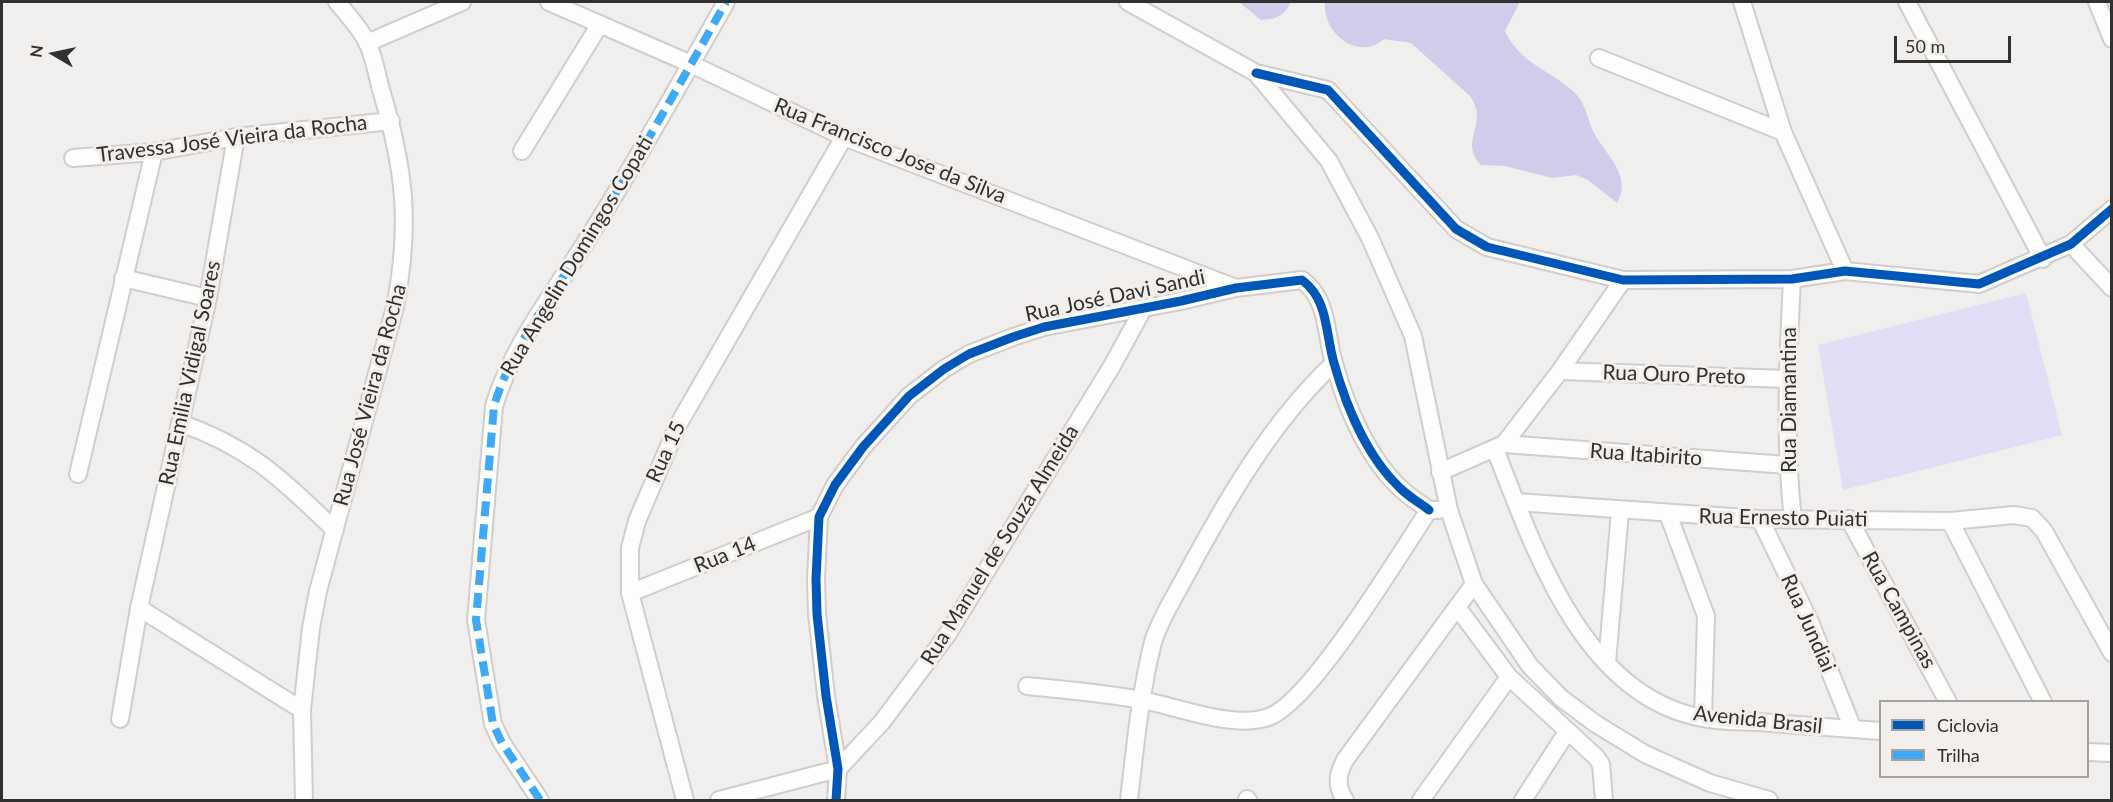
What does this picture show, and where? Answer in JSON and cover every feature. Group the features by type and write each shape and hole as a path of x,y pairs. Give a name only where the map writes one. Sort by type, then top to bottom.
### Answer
{"street":[{"name":"Rua José Vieira da Rocha","path":"304,801 302,710 311,628 335,530 384,355 403,266 405,220 403,181 391,121 367,43 337,2"},
{"path":"367,43 462,2"},
{"name":"Rua Francisco Jose da Silva","path":"549,2 691,64 843,137 1236,288"},
{"name":"Rua Angelin Domingos Copati","path":"540,801 502,743 493,724 476,620 495,406 502,380 527,334 591,235 726,2"},
{"path":"1128,2 1256,73 1328,90 1456,229 1487,248 1623,280 1792,279 1845,271 1979,284 2043,259 2071,244 2112,209"},
{"path":"1742,2 1784,132 1845,271"},
{"path":"1907,2 2043,259"},
{"path":"2097,2 2112,39"},
{"path":"522,151 600,24"},
{"path":"1599,58 1784,132"},
{"path":"1256,73 1329,161 1370,238 1413,336 1449,510 1474,584 1530,666 1561,698 1596,724 1675,769 1710,783 1769,801"},
{"name":"Travessa José Vieira da Rocha","path":"73,158 154,152 236,137 391,121"},
{"name":"Rua Emilia Vidigal Soares","path":"120,719 139,608 208,298 236,137"},
{"name":"Rua 15","path":"685,801 630,593 630,548 637,521 678,425 843,137"},
{"path":"78,474 154,152"},
{"path":"2071,244 2112,288"},
{"path":"123,278 208,298"},
{"name":"Rua Diamantina","path":"1792,279 1787,379 1787,465 1793,520"},
{"name":"Rua José Davi Sandi","path":"836,801 838,769 826,696 818,614 816,579 819,517 835,485 863,447 909,396 944,369 969,354 1024,333 1236,288 1302,280 1315,289 1323,308 1334,363"},
{"path":"1440,472 1500,447 1560,371 1623,280"},
{"name":"Rua Manuel de Souza Almeida","path":"838,769 882,722 947,635 1106,376 1143,309"},
{"path":"1129,801 1141,700 1154,641 1195,560 1262,449 1297,401 1334,363 1357,425 1376,459 1401,489 1430,510 1449,510"},
{"name":"Rua Ouro Preto","path":"1560,371 1787,379"},
{"path":"180,423 239,448 273,471 335,530"},
{"name":"Rua Itabirito","path":"1500,447 1787,465"},
{"name":"Avenida Brasil","path":"1500,447 1516,502 1539,561 1585,634 1624,682 1666,707 1703,718 1879,731"},
{"name":"Rua Ernesto Puiati","path":"1516,502 1620,511 1793,520 1950,521 2024,516 2037,522 2044,531 2112,653"},
{"path":"1027,686 1141,700 1232,720 1270,716 1292,703 1324,665 1430,510"},
{"path":"1607,663 1620,511"},
{"path":"1668,514 1706,616 1703,718"},
{"name":"Rua 14","path":"630,593 819,517"},
{"name":"Rua Jundiai","path":"1760,519 1810,622 1853,729"},
{"name":"Rua Campinas","path":"1849,519 1947,700"},
{"path":"1950,521 2042,700"},
{"path":"1345,801 1339,788 1338,777 1345,760 1474,584"},
{"path":"1457,607 1509,677 1596,757 1601,764 1604,801"},
{"path":"139,608 302,710"},
{"path":"1421,801 1509,677"},
{"path":"1523,801 1568,732"},
{"path":"2089,753 2112,753"},
{"path":"719,801 838,769"}],"shaded area":[{"path":"1239,2 1291,2 1286,11 1279,16 1261,20"},
{"path":"1325,2 1520,2 1505,31 1512,43 1528,60 1568,87 1580,99 1594,133 1620,175 1622,184 1617,203 1588,180 1576,175 1552,178 1505,166 1481,165 1472,148 1477,116 1470,96 1411,43 1384,39 1374,45 1363,47 1353,46 1344,41 1329,24"},
{"path":"2026,293 2062,435 1843,490 1818,345"}],"marked path":[{"path":"540,800 502,743 493,724 476,620 494,406 512,361 536,318 625,178 726,2"}],"cycle path":[{"path":"1256,73 1328,90 1456,229 1487,247 1623,280 1792,279 1845,271 1979,284 2071,244 2112,209"},
{"path":"836,800 838,769 826,696 817,614 819,517 835,485 863,447 909,396 944,369 969,354 1044,327 1236,288 1302,280 1311,288 1322,307 1339,379 1359,430 1388,475 1400,488 1429,510"}]}
